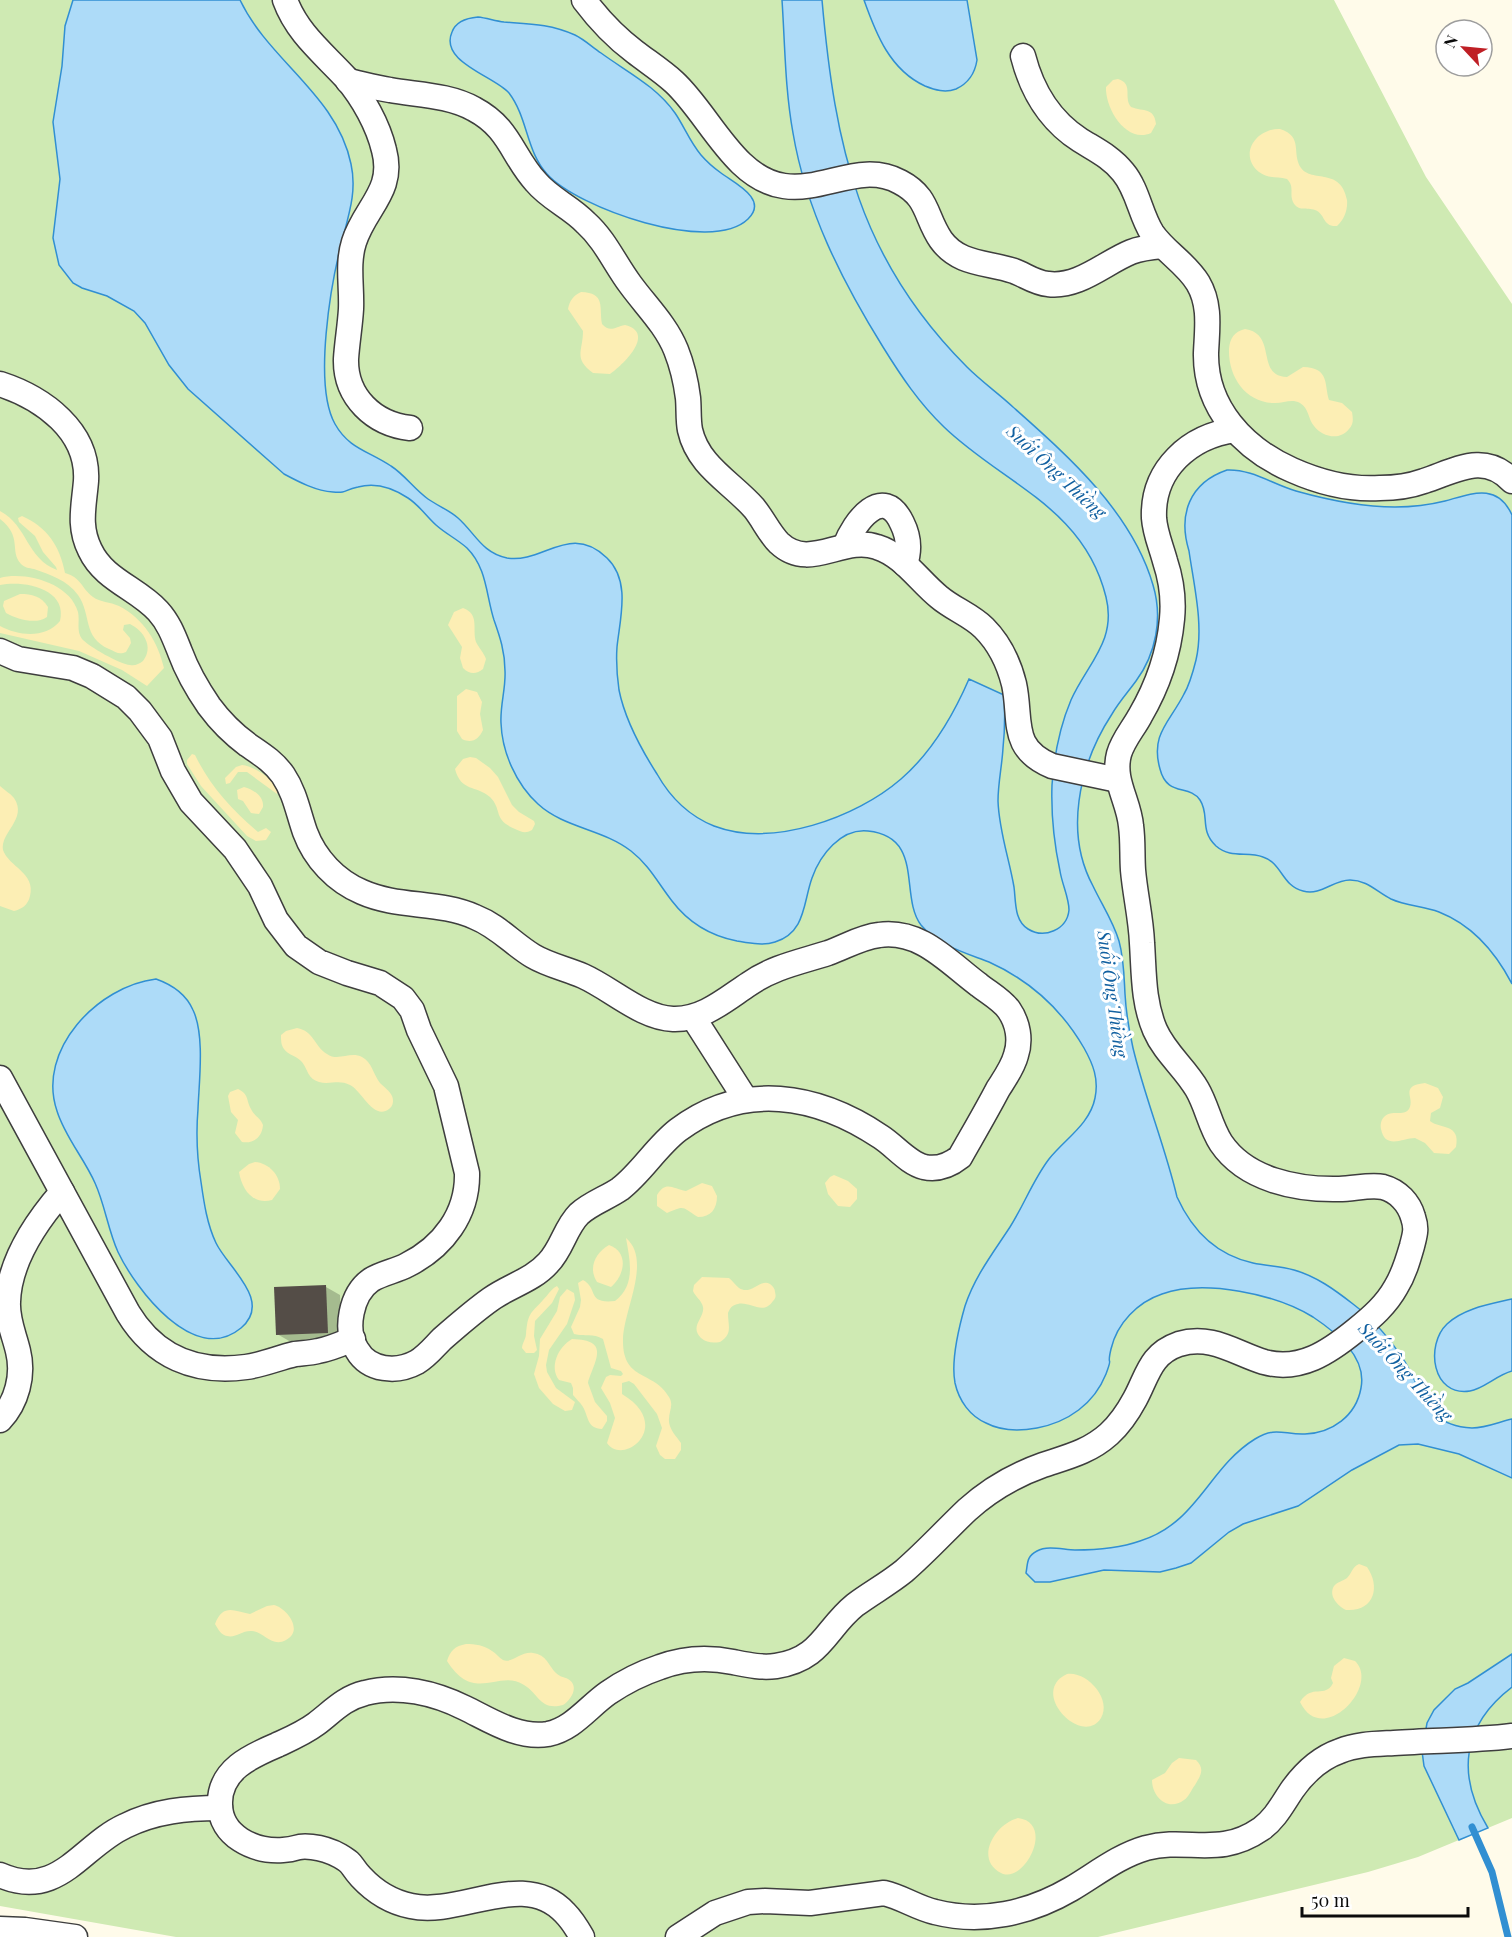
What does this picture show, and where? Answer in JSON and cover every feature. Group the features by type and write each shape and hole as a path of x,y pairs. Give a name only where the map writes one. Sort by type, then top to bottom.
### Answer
{"street":[{"path":"285,0 296,24 306,38 348,81 373,120 384,148 387,170 381,194 360,228 351,255 351,306 346,372 356,396 374,416 397,426 410,428"},
{"path":"584,0 615,36 676,84 732,153 752,172 775,184 786,187 807,185 871,174 897,180 917,195 925,205 940,238 948,249 958,256 970,262 1013,271 1047,284 1080,279 1133,251 1162,246"},
{"path":"1023,56 1033,87 1046,108 1064,129 1080,141 1098,150 1123,172 1136,193 1152,232 1162,246 1191,273 1203,294 1208,318 1208,377 1217,406 1235,430 1251,446 1291,469 1355,488 1400,487 1422,482 1455,468 1479,465 1498,469 1512,481"},
{"path":"348,81 462,103 475,109 498,127 508,138 528,173 546,193 574,212 598,235 622,273 668,334 676,349 686,381 690,429 695,446 715,473 741,494 756,511 776,539 785,548 808,556 856,544 877,547 904,564 942,599 975,620 993,638 1009,668 1014,684 1021,738 1032,754 1052,766 1118,780"},
{"path":"0,384 40,403 71,431 81,450 86,471 82,523 89,549 104,569 162,614 200,692 222,722 278,769 294,792 306,836 313,850 333,874 346,884 381,899 443,907 478,918 509,937 532,955 605,987 655,1017 674,1019 693,1017 713,1008 749,984 778,969 834,951 867,937 889,934 910,938 949,959 1009,1010 1018,1034 1018,1045 1011,1066 960,1156 944,1167 918,1165 883,1138 858,1123 822,1107 784,1098 746,1100 709,1111 677,1131 620,1189 594,1203 577,1216 556,1254 536,1274 491,1299 417,1362 395,1368 376,1367 362,1358 353,1339 351,1313 355,1300 371,1280 405,1266 430,1250 453,1226 465,1199 467,1173 446,1086 412,1010 393,989 318,962 296,946 276,921 260,886 241,858 191,802 181,787 160,738 140,711 126,697 92,676 73,668 18,658 0,651"},
{"path":"582,1937 564,1911 535,1895 524,1893 433,1908 420,1908 393,1901 369,1885 352,1866 333,1852 310,1847 271,1850 257,1848 232,1834 226,1826 220,1808 222,1787 227,1777 243,1761 308,1729 346,1700 369,1692 403,1690 424,1693 445,1699 487,1720 521,1733 546,1734 569,1725 628,1680 663,1666 693,1659 712,1659 759,1667 774,1666 803,1657 816,1649 852,1607 903,1571 979,1500 1018,1476 1039,1466 1074,1456 1101,1441 1126,1416 1153,1362 1172,1347 1190,1342 1209,1342 1227,1346 1265,1362 1293,1364 1319,1357 1376,1314 1396,1287 1410,1256 1415,1232 1412,1214 1401,1197 1383,1187 1315,1188 1265,1178 1242,1165 1214,1131 1202,1098 1186,1073 1165,1048 1150,1017 1143,975 1143,950 1133,869 1131,824 1118,780 1117,761 1120,749 1148,700 1160,673 1170,632 1171,584 1155,529 1155,497 1168,467 1179,454 1191,445 1219,432 1235,430"},
{"path":"845,546 855,525 868,511 881,506 889,508 896,512 908,540 909,548 904,564"},
{"path":"693,1017 746,1100"},
{"path":"0,1078 139,1331 154,1346 171,1356 201,1366 233,1368 297,1354 318,1352 353,1339"},
{"path":"0,1420 10,1405 20,1379 19,1355 8,1318 10,1284 16,1265 36,1226 62,1192"},
{"path":"678,1937 715,1913 731,1906 765,1900 810,1903 884,1893 934,1912 954,1916 975,1917 1018,1911 1058,1896 1116,1861 1146,1848 1178,1844 1216,1846 1248,1837 1273,1818 1300,1779 1338,1751 1363,1745 1512,1736"},
{"path":"0,1875 33,1881 48,1878 74,1865 105,1837 127,1825 174,1810 220,1808"},
{"path":"0,1929 75,1937"}],"green space":[{"path":"0,0 1334,0 1426,177 1512,304 1512,1818 1418,1857 1368,1872 1098,1937 176,1937 0,1906"}],"sand":[{"path":"1118,79 1126,84 1131,107 1151,112 1153,115 1156,124 1151,133 1142,135 1133,133 1126,129 1113,114 1106,87 1113,80"},
{"path":"1280,129 1292,136 1295,141 1301,168 1312,175 1333,179 1344,190 1347,207 1344,218 1337,226 1326,222 1315,210 1295,205 1291,185 1287,179 1266,176 1253,165 1250,151 1257,138 1271,130"},
{"path":"581,292 598,298 602,324 605,327 613,329 625,325 634,329 638,335 634,349 610,374 593,373 581,358 583,331 568,309 572,299"},
{"path":"1245,329 1255,332 1261,338 1268,363 1277,375 1287,377 1303,367 1318,370 1322,374 1329,400 1342,403 1352,412 1352,423 1345,433 1336,436 1326,435 1317,430 1300,403 1293,401 1263,402 1254,398 1240,386 1229,359 1229,349 1233,336"},
{"path":"0,511 16,525 39,558 47,565 57,570 43,552 35,536 19,522 18,518 22,516 31,520 51,538 60,554 65,573 78,580 93,597 119,606 143,624 154,640 164,668 147,686 122,670 79,651 0,633 0,626 23,634 39,633 54,627 60,621 61,610 51,594 31,585 0,585 0,578 22,576 45,582 66,593 78,612 80,636 98,650 119,662 132,665 143,661 148,650 143,635 130,624 124,625 123,630 131,643 126,652 118,653 100,644 91,632 82,603 74,590 58,579 21,564 16,554 14,538 0,519"},
{"path":"20,594 32,595 42,600 48,607 47,617 32,621 6,613 3,606 4,601"},
{"path":"463,608 474,618 476,642 486,659 483,669 475,673 470,673 463,668 460,658 462,647 448,625 454,612"},
{"path":"466,689 477,692 482,702 480,714 483,730 472,741 462,739 457,731 457,696"},
{"path":"192,754 195,755 222,797 239,815 258,832 266,828 271,832 266,840 256,841 247,836 201,786 187,764"},
{"path":"476,758 490,768 498,777 512,805 534,821 532,830 524,832 503,822 490,797 461,781 455,769 463,759"},
{"path":"242,765 257,770 268,778 276,786 277,794 247,772 238,772 230,783 226,784 225,778 236,767"},
{"path":"0,786 14,798 18,812 5,837 3,850 26,876 31,888 26,904 14,911 0,906"},
{"path":"244,787 255,792 262,800 263,807 259,814 251,813 243,801 238,799 237,790"},
{"path":"297,1028 311,1035 323,1051 331,1056 358,1055 365,1059 380,1083 391,1094 393,1102 390,1108 383,1112 378,1111 346,1083 323,1083 313,1079 302,1062 286,1051 282,1044 281,1035"},
{"path":"1425,1083 1438,1088 1443,1097 1440,1108 1431,1113 1430,1121 1452,1130 1455,1134 1456,1147 1449,1154 1434,1153 1425,1143 1415,1138 1390,1141 1383,1135 1381,1121 1383,1118 1390,1114 1407,1111 1411,1105 1410,1090 1412,1087"},
{"path":"238,1089 246,1095 249,1106 263,1125 259,1136 254,1141 242,1142 235,1133 238,1120 231,1112 228,1096 230,1092"},
{"path":"255,1162 269,1167 278,1179 280,1189 272,1200 254,1198 243,1185 239,1172"},
{"path":"834,1175 848,1181 857,1189 857,1199 850,1207 838,1206 828,1194 825,1183"},
{"path":"702,1183 712,1186 717,1196 716,1205 710,1214 698,1217 683,1208 667,1213 657,1206 657,1195 660,1190 670,1187 686,1191"},
{"path":"626,1238 633,1247 637,1259 637,1272 624,1327 624,1353 633,1369 663,1389 669,1397 670,1426 681,1443 681,1450 675,1459 665,1459 660,1455 656,1446 662,1428 657,1414 634,1384 629,1381 622,1383 622,1394 637,1406 644,1419 645,1430 640,1440 624,1450 614,1449 607,1443 615,1418 610,1403 601,1388 606,1377 623,1374 611,1368 603,1339 574,1334 571,1327 580,1307 578,1283 583,1280 600,1300 615,1301 622,1295 630,1272"},
{"path":"609,1245 620,1253 623,1264 616,1282 611,1287 597,1282 593,1271 594,1261"},
{"path":"702,1277 729,1278 743,1290 763,1283 770,1284 774,1288 776,1297 769,1305 761,1308 736,1304 730,1308 728,1313 727,1336 720,1342 708,1342 698,1334 697,1326 703,1307 693,1291 694,1285"},
{"path":"557,1286 559,1289 552,1303 535,1321 534,1336 537,1350 534,1353 526,1353 522,1346 530,1315"},
{"path":"567,1289 574,1293 575,1300 567,1324 549,1350 546,1365 547,1372 556,1388 575,1402 572,1410 565,1411 553,1404 539,1388 534,1374 539,1356 540,1339 557,1311 560,1297"},
{"path":"572,1339 584,1340 596,1347 596,1359 588,1383 595,1402 607,1416 602,1429 594,1427 589,1422 583,1407 573,1395 571,1383 559,1380 556,1375 555,1363 559,1352"},
{"path":"1359,1564 1367,1567 1374,1582 1374,1590 1369,1603 1356,1610 1346,1610 1335,1600 1332,1590"},
{"path":"274,1605 284,1610 294,1626 291,1636 281,1642 272,1641 252,1631 235,1636 224,1635 215,1624 218,1617 225,1611 234,1610 250,1614"},
{"path":"466,1644 486,1647 506,1661 524,1654 538,1654 553,1670 572,1682 573,1693 563,1705 549,1706 540,1701 524,1685 514,1681 477,1683 467,1681 457,1674 447,1661 454,1649"},
{"path":"1344,1658 1355,1661 1361,1672 1360,1684 1355,1697 1346,1708 1334,1716 1322,1719 1310,1714 1300,1702 1309,1693 1330,1688 1333,1683 1331,1678 1334,1666"},
{"path":"1067,1674 1082,1677 1096,1688 1100,1695 1104,1711 1101,1718 1092,1725 1082,1726 1072,1722 1062,1714 1056,1704 1053,1693 1056,1682"},
{"path":"1179,1758 1196,1760 1201,1772 1186,1799 1178,1803 1167,1803 1158,1797 1152,1780 1165,1773"},
{"path":"1018,1818 1029,1822 1035,1830 1032,1852 1027,1862 1019,1870 1010,1874 1001,1873 993,1867 988,1851 995,1834"}],"water":[{"path":"73,0 240,0 268,42 317,98 332,118 343,140 353,174 351,202 333,282 326,334 325,385 335,424 353,444 396,470 423,495 458,518 491,552 507,558 520,558 569,544 581,544 594,548 607,558 614,567 622,589 617,658 618,685 622,701 629,723 645,755 662,782 681,805 705,822 737,832 787,831 837,817 882,793 912,769 940,733 969,679 1004,695 1004,735 998,794 1000,823 1020,921 1034,932 1047,933 1054,931 1064,923 1069,910 1053,828 1052,785 1056,753 1071,700 1104,639 1108,613 1106,597 1095,566 1080,540 1061,519 967,447 944,427 918,399 883,347 840,271 816,217 799,162 790,116 786,67 782,0 822,0 835,104 845,152 859,198 877,242 901,285 930,326 967,367 1055,445 1096,487 1130,533 1153,585 1157,623 1153,647 1143,670 1106,724 1095,745 1081,789 1078,823 1079,845 1084,866 1119,941 1133,1048 1177,1197 1198,1230 1228,1254 1253,1263 1289,1269 1310,1276 1360,1310 1375,1323 1394,1346 1428,1406 1444,1421 1456,1426 1472,1428 1512,1419 1512,1478 1459,1454 1418,1444 1399,1445 1352,1470 1298,1506 1243,1524 1229,1532 1191,1563 1160,1572 1104,1570 1050,1582 1035,1582 1026,1573 1029,1558 1041,1549 1108,1548 1140,1541 1160,1533 1176,1522 1225,1465 1255,1439 1275,1432 1315,1433 1341,1421 1354,1407 1361,1388 1362,1377 1355,1356 1340,1338 1322,1323 1280,1302 1239,1291 1198,1288 1179,1290 1162,1294 1145,1302 1123,1322 1114,1340 1109,1364 1101,1385 1087,1403 1069,1416 1037,1428 1011,1430 992,1426 970,1412 959,1396 954,1375 958,1334 969,1295 1043,1167 1088,1116 1095,1098 1094,1072 1075,1034 1055,1009 1031,987 1004,969 943,943 921,925 911,899 908,869 904,856 897,844 886,836 858,831 841,838 820,861 812,878 802,916 793,931 775,942 751,943 727,939 701,927 678,909 648,868 631,851 608,838 571,824 548,812 530,796 517,777 504,745 501,716 505,677 503,651 479,564 467,548 436,525 412,501 390,489 371,485 342,492 327,491 308,486 284,474 188,389 169,365 145,323 134,311 107,296 73,283 59,265 53,238 60,179 53,122 62,66 65,26"},
{"path":"864,0 967,0 977,60 971,77 961,87 948,91 933,89 913,79 902,71 886,50"},
{"path":"478,17 540,25 566,31 582,39 641,80 667,103 703,158 752,198 753,212 748,219 730,229 705,232 676,230 614,213 563,187 540,165 520,113 509,93 460,60 453,52 450,43 456,25"},
{"path":"1227,470 1253,474 1308,494 1370,506 1414,506 1474,494 1491,494 1506,505 1512,515 1512,984 1482,941 1462,924 1439,912 1397,901 1367,884 1350,880 1338,882 1321,890 1303,891 1286,880 1269,860 1257,855 1233,854 1222,850 1216,846 1208,834 1200,800 1190,792 1173,787 1163,778 1158,757 1160,737 1188,686 1198,647 1197,606 1186,538 1186,513 1195,492 1203,483"},
{"path":"156,979 168,984 183,995 197,1020 200,1059 197,1146 205,1206 216,1243 250,1296 252,1307 250,1318 241,1328 223,1337 204,1338 186,1331 168,1318 138,1285 118,1252 95,1183 57,1111 53,1088 55,1066 64,1044 77,1025 113,994 134,984"},
{"path":"1512,1299 1512,1371 1470,1391 1457,1391 1447,1386 1440,1378 1436,1368 1436,1344 1440,1333 1447,1324 1461,1314 1478,1307"},
{"path":"1512,1654 1512,1687 1495,1702 1483,1718 1474,1734 1469,1752 1468,1770 1471,1789 1488,1828 1459,1840 1424,1766 1422,1751 1427,1723 1434,1710 1455,1689"}],"building":[{"path":"326,1285 328,1333 276,1335 274,1287"}],"waterway":[{"name":"Suối Ông Thiềng","path":"1472,1827 1492,1872 1508,1937"}]}
